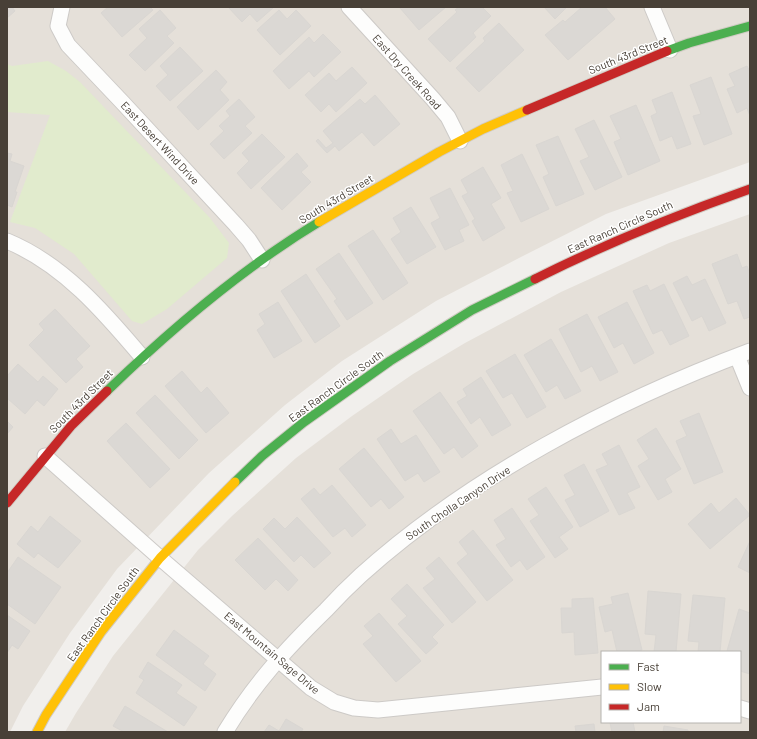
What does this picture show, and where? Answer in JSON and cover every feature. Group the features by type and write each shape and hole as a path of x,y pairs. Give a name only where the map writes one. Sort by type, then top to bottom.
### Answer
{"street":[{"name":"East Desert Wind Drive","path":"62,7 58,26 68,45 236,225 249,240 262,260"},
{"name":"East Dry Creek Road","path":"349,7 434,99 448,117 460,141"},
{"path":"652,7 670,50"},
{"name":"South 43rd Street","path":"7,503 71,426 142,357 216,293 288,241 439,152 483,129 670,50 689,43 750,26"},
{"name":"East Ranch Circle South","path":"37,732 46,715 102,632 160,558 220,496 262,456 304,422 390,362 472,310 582,256 692,209 750,189"},
{"path":"7,241 37,257 66,277 113,324 142,357"},
{"path":"744,353 750,388"},
{"name":"South Cholla Canyon Drive","path":"225,732 258,683 294,640 361,575 402,541 480,486 530,455 613,411 684,378 744,353"},
{"name":"East Mountain Sage Drive","path":"45,456 278,660 311,688 334,702 354,708 378,710 601,687"}],"shaded area":[{"path":"7,7 750,7 750,162 606,214 436,301 342,361 285,405 209,473 117,569 70,633 23,706 10,732 7,732"},
{"path":"750,214 750,732 65,732 113,656 198,550 232,516 296,458 352,416 413,374 465,343 561,292 669,243"}],"green space":[{"path":"48,61 66,71 80,82 210,218 229,243 227,258 167,309 142,324 132,321 74,254 35,228 10,222 50,115 7,112 7,64 12,66"}],"building":[{"path":"7,7 12,7 15,11 7,18"},
{"path":"108,7 150,7 153,10 122,37 101,13"},
{"path":"228,7 274,7 257,22 250,14 242,22"},
{"path":"446,7 419,30 400,8"},
{"path":"459,7 482,7 491,16 473,33 476,37 450,62 428,39 457,12 455,10"},
{"path":"544,7 567,7 555,19"},
{"path":"582,7 605,7 615,19 568,60 545,35 563,20 565,22"},
{"path":"160,10 176,28 167,36 174,43 145,71 129,55 147,38 139,29"},
{"path":"279,10 287,19 296,10 311,26 280,55 257,30"},
{"path":"499,23 524,50 479,92 456,68 485,41 483,38"},
{"path":"323,34 341,52 314,77 309,71 289,89 273,71 309,37 314,43"},
{"path":"180,47 203,71 170,101 156,86 168,75 160,66"},
{"path":"747,66 750,72 750,116 747,108 737,113 727,89 735,86 729,74"},
{"path":"352,67 367,83 336,112 329,104 321,112 305,95 329,73 336,81"},
{"path":"216,70 227,82 220,90 229,100 198,130 177,107"},
{"path":"711,77 732,134 704,145 693,116 701,114 690,85"},
{"path":"672,92 691,144 677,149 672,136 660,141 651,116 657,113 652,100"},
{"path":"375,95 400,124 374,146 362,132 339,151 335,146 327,153 316,141 318,139 326,148 333,143 323,131 360,99 365,104"},
{"path":"239,99 255,117 245,126 252,133 224,159 210,144 224,131 219,126 230,116 226,111"},
{"path":"636,105 660,161 628,175 614,142 621,139 610,116"},
{"path":"594,120 622,177 595,190 580,161 589,157 575,129"},
{"path":"262,134 285,157 251,189 237,173 249,161 242,153"},
{"path":"558,136 584,194 556,206 543,177 549,174 536,145"},
{"path":"7,153 12,154 10,161 24,166 15,192 17,192 12,207 7,205"},
{"path":"297,153 308,166 301,172 311,182 282,210 261,188"},
{"path":"522,154 549,209 521,222 507,193 513,191 501,165"},
{"path":"483,167 501,198 491,204 505,228 483,241 472,221 475,219 462,196 468,193 461,180"},
{"path":"450,188 469,225 459,230 464,241 445,250 431,223 440,218 430,198"},
{"path":"411,207 436,247 407,264 391,239 401,232 393,218"},
{"path":"373,230 408,283 383,300 348,246"},
{"path":"339,253 373,303 347,320 334,301 337,299 316,269"},
{"path":"737,254 742,268 747,266 750,274 750,317 744,319 737,301 728,304 712,264"},
{"path":"306,274 340,326 315,343 281,291"},
{"path":"687,276 692,285 705,279 726,323 709,331 702,316 692,321 673,283"},
{"path":"664,284 689,336 670,345 662,330 653,334 633,291 647,285 650,291"},
{"path":"278,302 302,341 274,358 257,330 265,324 259,314"},
{"path":"627,302 654,353 634,364 623,343 614,348 598,317"},
{"path":"55,309 90,346 76,359 83,367 66,383 29,345 44,330 39,324"},
{"path":"587,314 618,372 600,381 592,366 581,372 559,329"},
{"path":"551,339 581,391 565,399 557,385 546,392 524,355"},
{"path":"515,354 546,407 527,418 512,393 503,398 486,371"},
{"path":"18,364 38,382 43,376 58,389 44,406 37,400 25,414 7,398 7,376"},
{"path":"182,371 201,393 207,387 229,413 206,433 165,386"},
{"path":"481,377 511,425 492,436 480,417 471,424 457,402 467,396 463,389"},
{"path":"440,392 478,446 462,458 454,447 444,454 413,411"},
{"path":"155,395 198,440 179,459 136,413"},
{"path":"699,413 723,472 694,484 676,441 687,436 680,421"},
{"path":"7,421 13,427 7,434"},
{"path":"126,423 170,469 150,488 107,441"},
{"path":"656,428 681,469 665,479 672,492 658,500 638,466 649,459 637,440"},
{"path":"391,429 401,444 416,435 440,472 424,482 418,473 405,481 377,439"},
{"path":"619,445 640,487 627,493 635,508 619,515 596,470 608,465 602,454"},
{"path":"364,448 404,497 389,509 381,499 371,507 339,469"},
{"path":"584,464 609,511 580,527 565,500 575,495 564,475"},
{"path":"332,485 366,525 352,537 345,528 333,537 301,499 314,488 320,495"},
{"path":"546,487 573,527 559,537 568,549 555,558 530,521 539,515 528,499"},
{"path":"736,498 750,515 710,549 688,524 711,503 719,513"},
{"path":"512,508 545,557 527,570 520,560 511,567 496,545 506,539 494,520"},
{"path":"50,516 81,541 58,568 38,553 34,558 17,544 31,526 38,532"},
{"path":"297,517 331,553 314,568 301,555 294,562 263,529 274,518 285,529"},
{"path":"473,530 513,580 487,601 457,563 468,554 459,542"},
{"path":"258,538 298,580 288,591 276,579 265,590 235,560"},
{"path":"750,541 750,573 738,567"},
{"path":"18,557 61,587 35,624 7,604 7,573"},
{"path":"439,557 476,602 452,623 423,588 435,579 426,568"},
{"path":"407,584 444,625 432,637 438,643 426,654 398,624 407,616 391,599"},
{"path":"648,591 681,594 676,651 654,651 656,635 645,634"},
{"path":"628,593 642,650 617,651 612,630 605,632 599,607 613,604 611,597"},
{"path":"693,595 725,598 720,651 698,651 699,642 688,641"},
{"path":"593,598 598,653 575,655 574,632 562,633 561,608 572,608 572,599"},
{"path":"739,609 750,613 750,674 741,671 741,651 727,651"},
{"path":"379,613 421,661 396,682 363,644 373,636 364,626"},
{"path":"7,615 30,631 18,649 12,645 7,653"},
{"path":"174,630 209,656 203,664 216,674 205,691 156,655"},
{"path":"148,662 182,685 176,693 197,707 184,726 136,693 144,680 139,677"},
{"path":"125,706 168,732 124,732 113,726"},
{"path":"286,719 303,729 301,732 264,732 269,725 279,731"},
{"path":"610,723 633,723 635,732 612,732"},
{"path":"594,724 595,732 576,732 575,726"},
{"path":"664,726 688,730 688,732 663,732"}],"traffic: fast":[{"path":"667,51 689,43 750,26"},
{"path":"107,391 208,300 262,259 319,222"},
{"path":"235,482 262,456 304,422 390,361 472,310 535,279"}],"traffic: slow":[{"path":"319,222 439,152 483,129 527,110"},
{"path":"37,732 46,715 101,632 160,558 235,482"}],"traffic: jam":[{"path":"527,110 667,51"},
{"path":"535,279 641,231 750,189"},
{"path":"7,503 71,426 107,391"}]}
